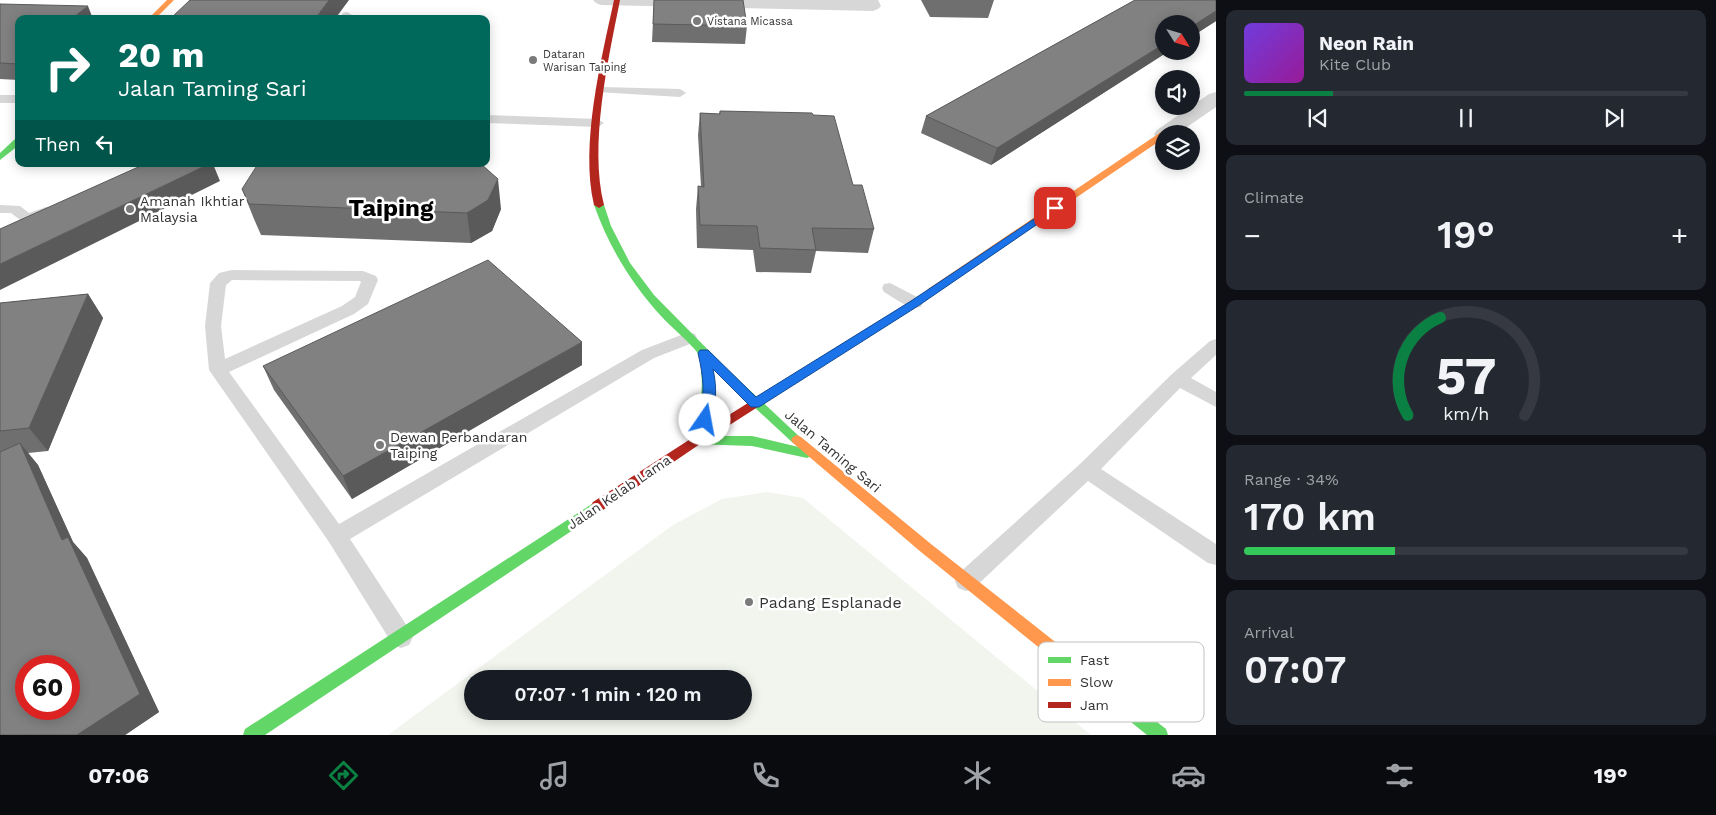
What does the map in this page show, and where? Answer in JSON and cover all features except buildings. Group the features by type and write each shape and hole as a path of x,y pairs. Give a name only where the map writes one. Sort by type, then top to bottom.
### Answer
{"main road":[{"path":"155,15 171,0"},
{"name":"Jalan Taming Sari","path":"617,0 601,90 595,189 607,230 630,270 651,298 688,338 755,404 813,455 966,582 1042,642"},
{"name":"Jalan Kelab Lama","path":"251,735 696,441 915,303 1155,140"},
{"path":"0,158 15,144"},
{"path":"704,353 710,381 709,401 696,441 730,438 748,440 777,445 813,455"},
{"name":"Jalan Taming Sari","path":"1144,722 1160,735"}],"street":[{"path":"601,0 871,3"},
{"name":"Jalan Kelab Lama","path":"1177,125 1216,98"}],"lane":[{"path":"601,90 680,93"},
{"path":"0,99 15,99"},
{"path":"490,119 598,123"},
{"path":"0,209 15,209 27,219 62,203"},
{"path":"218,370 348,310 362,300 370,280 363,276 232,275 225,277 218,283 213,326 218,370 336,536 401,637"},
{"path":"890,288 915,303"},
{"path":"336,536 648,354 688,338"},
{"path":"966,582 1087,470 1178,379 1216,345"},
{"path":"1178,379 1216,400"},
{"path":"1087,470 1216,556"}],"shaded area":[{"name":"Padang Esplanade","path":"767,492 803,498 1038,691 1038,722 1075,722 1091,735 388,735 464,679 464,720 752,720 752,670 476,670 673,525 722,499"}],"traffic: fast":[{"path":"0,157 15,144"},
{"path":"599,205 615,245 638,281 651,297 720,369 797,440"},
{"path":"704,353 708,387 706,408 696,441 752,441 807,453"},
{"path":"251,735 598,506"},
{"path":"1144,722 1160,735"}],"traffic: slow":[{"path":"155,15 171,0"},
{"path":"932,291 1155,140"},
{"path":"797,440 926,548 1044,642"}],"traffic: jam":[{"path":"599,205 595,177 596,129 603,74 617,0"},
{"path":"598,506 696,441 932,291"}],"place":[{"name":"Vistana Micassa","path":"697,21"},
{"name":"Dataran Warisan Taiping","path":"533,60"},
{"name":"Amanah Ikhtiar Malaysia","path":"130,209"},
{"name":"Dewan Perbandaran Taiping","path":"380,445"},
{"name":"Padang Esplanade","path":"749,602"}],"district":[{"name":"Taiping","path":"391,208"}],"route":[{"path":"705,420 709,401 710,381 704,353 755,404 915,303 1055,208"}]}
